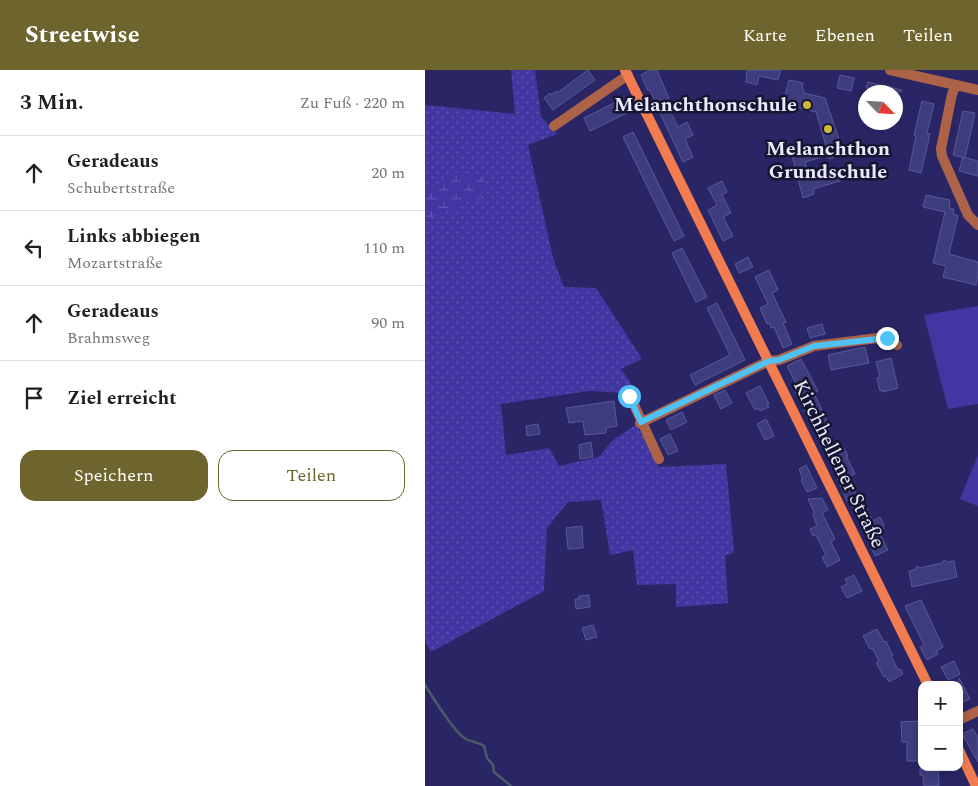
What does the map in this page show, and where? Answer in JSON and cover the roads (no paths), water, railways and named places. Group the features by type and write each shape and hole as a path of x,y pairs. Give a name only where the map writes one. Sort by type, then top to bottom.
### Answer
{"main road":[{"name":"Kirchhellener Straße","path":"627,73 926,681"},
{"path":"963,758 977,786"}],"street":[{"path":"890,70 978,90"},
{"path":"554,126 627,73"},
{"path":"956,85 952,94 941,150 969,215 978,224"},
{"path":"641,422 769,361 779,360 814,346 887,338 897,344"},
{"path":"629,396 659,459"},
{"path":"963,718 978,711"}],"waterway":[{"path":"425,685 461,736 484,746 487,758 493,765 494,772 511,786"}],"place":[{"name":"Melanchthonschule","path":"807,105"},
{"name":"Melanchthon Grundschule","path":"828,129"}]}
